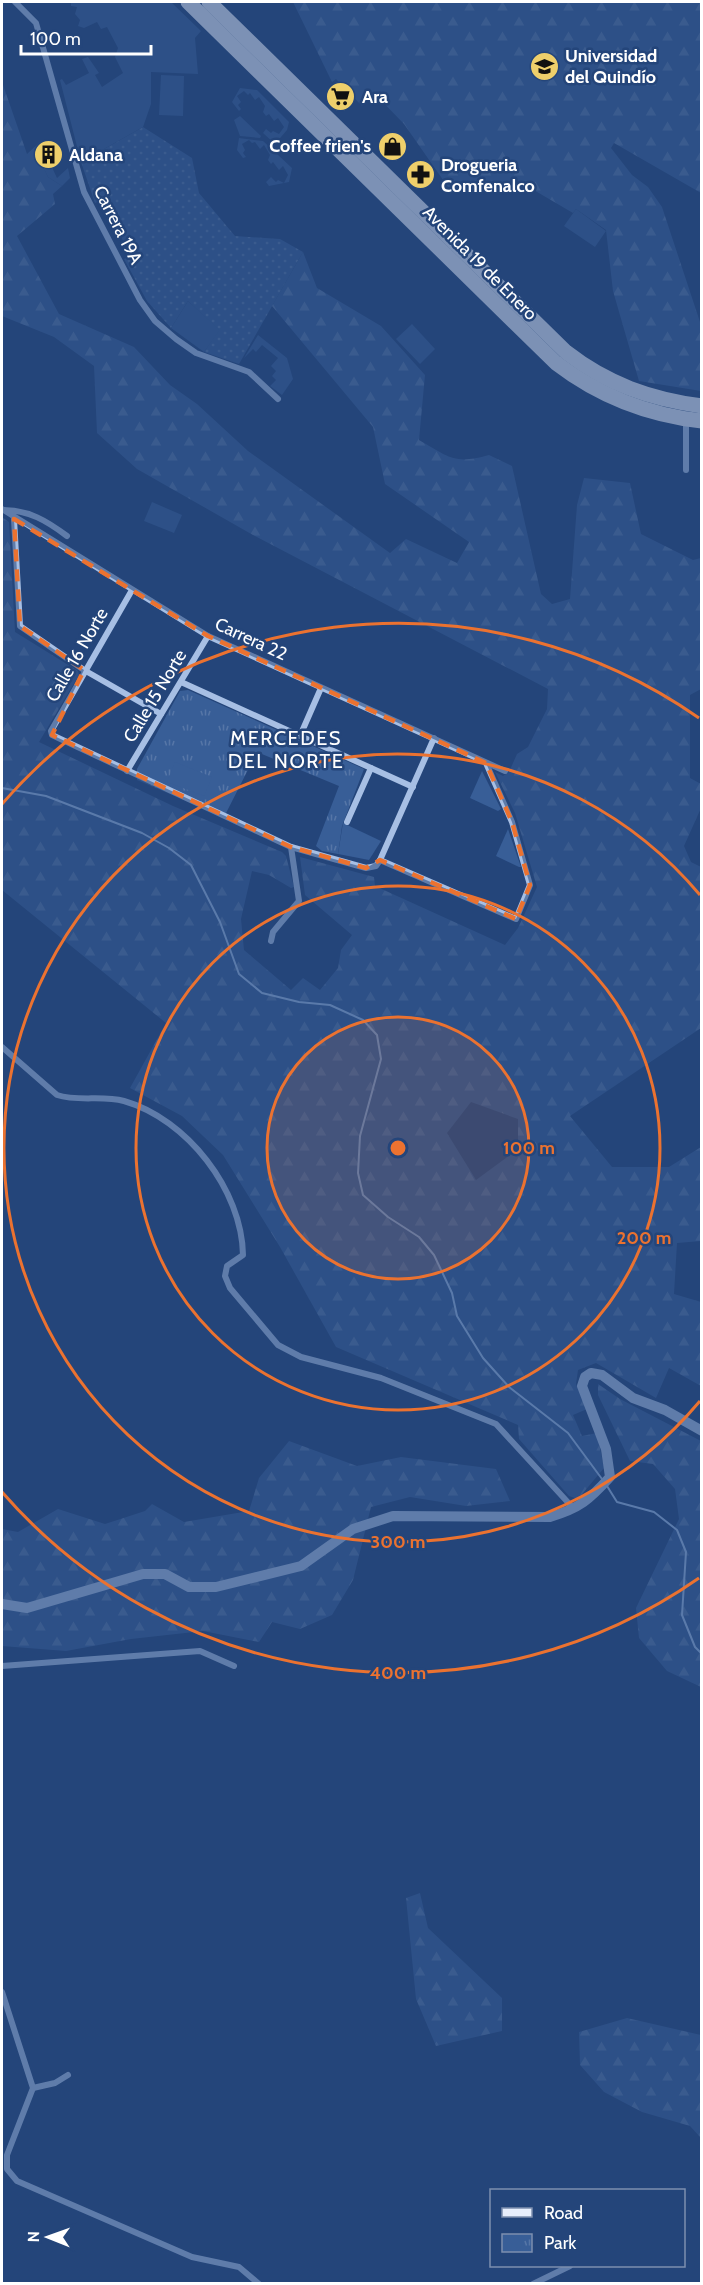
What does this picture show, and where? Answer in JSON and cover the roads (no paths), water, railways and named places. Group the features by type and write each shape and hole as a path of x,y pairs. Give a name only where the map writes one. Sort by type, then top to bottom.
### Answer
{"main road":[{"name":"Avenida 19 de Enero","path":"188,2 556,363 600,393 629,406 702,421"},
{"name":"Avenida 19 de Enero","path":"209,2 566,352 607,380 635,392 665,401 702,406"}],"street":[{"name":"Carrera 19A","path":"15,2 36,23 84,192 140,300 155,321 183,344 196,353 249,372 278,399"},
{"path":"686,419 686,470"},
{"path":"2,509 30,513 47,521 67,536"},
{"name":"Carrera 22","path":"2,509 14,519 208,636 505,771"},
{"path":"14,519 18,622 22,630 84,670 161,714"},
{"name":"Calle 16 Norte","path":"127,771 52,735 51,731 132,590"},
{"name":"Calle 15 Norte","path":"127,771 208,636"},
{"path":"181,682 413,787"},
{"path":"300,736 321,688"},
{"path":"127,771 291,847 366,868 376,866 380,860 434,738"},
{"path":"380,860 516,919 530,885 512,822 486,763"},
{"path":"347,822 371,768"},
{"path":"271,941 273,932 299,900 291,847"},
{"path":"2,1047 57,1095 68,1099 113,1098 126,1101 158,1118 189,1140 234,1205 243,1240 243,1255 227,1266 225,1276 230,1288 278,1345 301,1357 381,1378 496,1424 574,1510"},
{"path":"2,1604 27,1608 43,1605 143,1574 165,1574 189,1587 216,1587 301,1566 353,1529 393,1516 550,1517 574,1510 588,1501 610,1477 606,1449 582,1386 585,1377 591,1373 602,1375 633,1398 665,1410 702,1431"},
{"path":"2,1666 200,1652 234,1666"},
{"path":"2,1992 33,2088 7,2155 7,2169 17,2181 192,2257 239,2267 259,2283"},
{"path":"33,2088 56,2083 68,2075"},
{"path":"533,2283 566,2267"}],"waterway":[{"path":"2,788 46,796 142,833 169,848 191,865 220,922 239,974 262,993 299,1002 330,1005 363,1020 377,1035 381,1059 360,1136 358,1173 363,1195 388,1217 419,1237 434,1255 452,1293 457,1316 483,1358 509,1387 568,1433 602,1479"},
{"path":"607,1486 617,1502 654,1512 677,1530 686,1552 682,1615 695,1647 702,1654"}],"place":[{"name":"Universidad del Quindío","path":"544,66"},
{"name":"Ara","path":"341,97"},
{"name":"Coffee frien's","path":"392,146"},
{"name":"Aldana","path":"48,155"},
{"name":"Drogueria Comfenalco","path":"420,175"}],"district":[{"name":"MERCEDES DEL NORTE","path":"286,750"}]}
